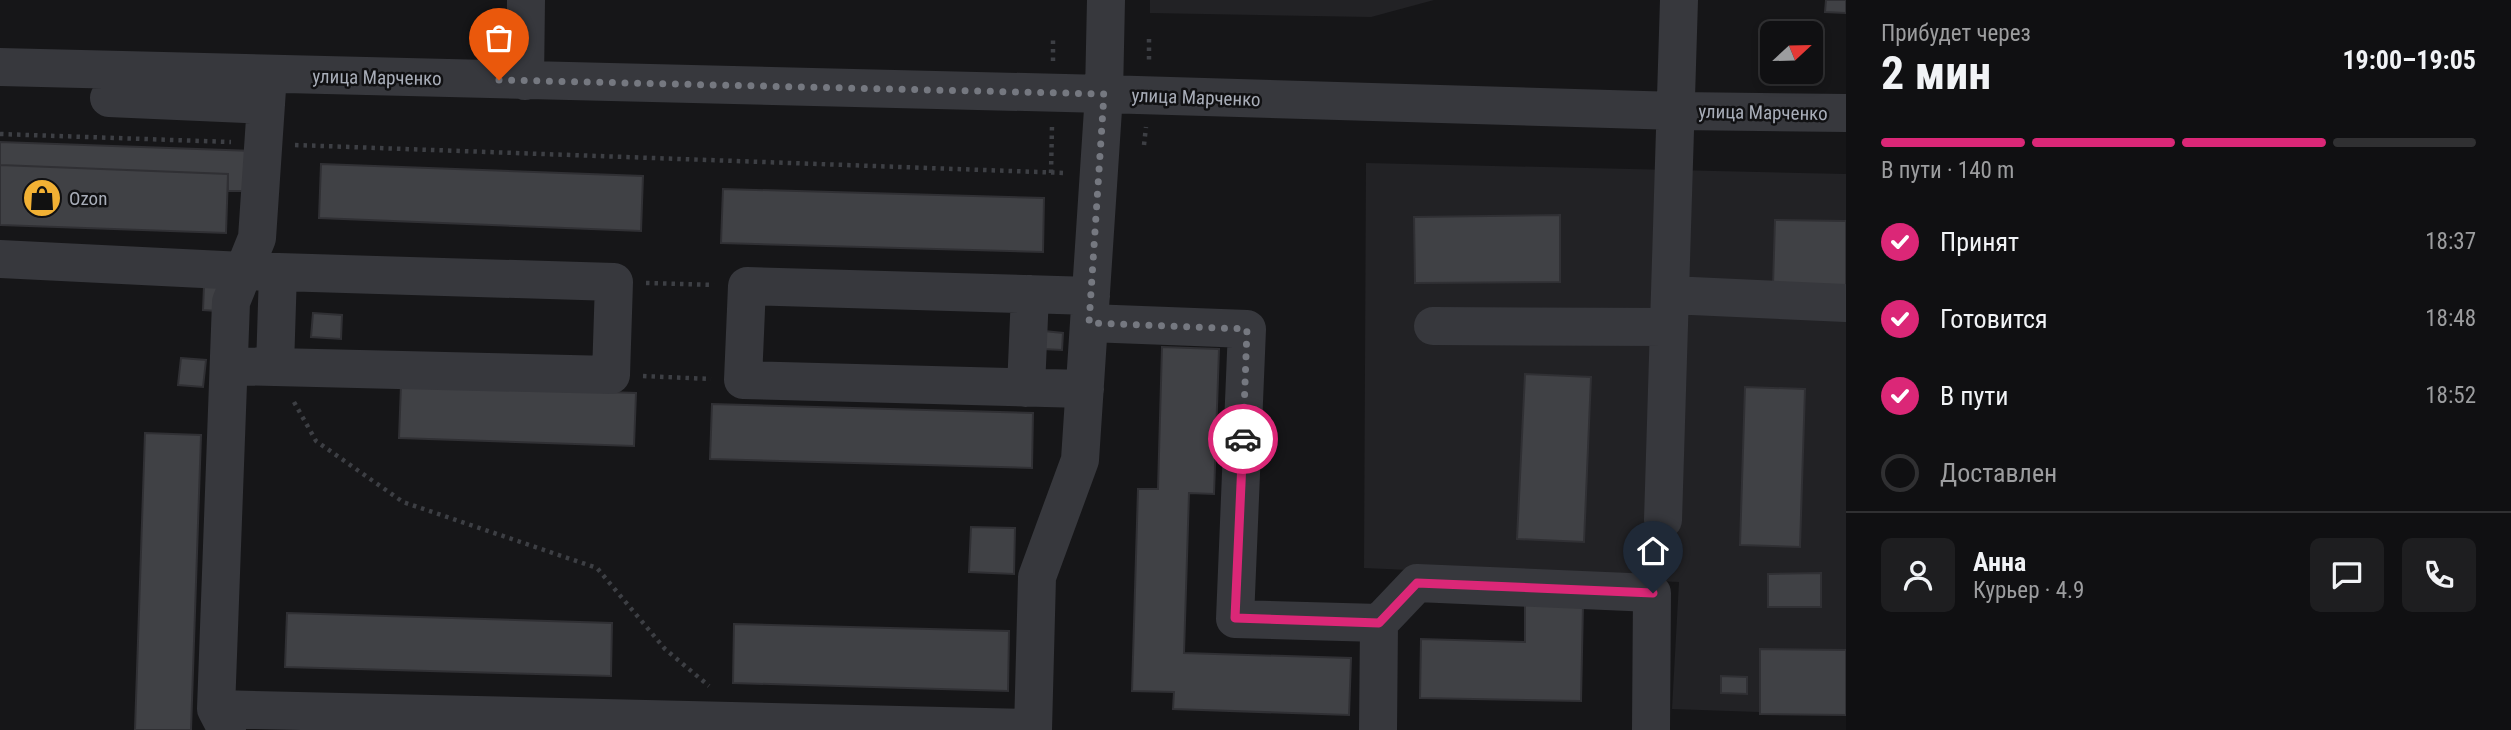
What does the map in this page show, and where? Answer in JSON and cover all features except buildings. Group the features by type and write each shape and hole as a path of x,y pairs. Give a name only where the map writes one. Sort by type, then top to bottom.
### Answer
{"street":[{"path":"524,81 526,0"},
{"path":"260,272 231,302 222,719 663,724 750,721 1033,729 1037,577 1080,460 1104,94 1105,0"},
{"path":"1663,520 1678,111 1679,0"},
{"name":"улица Марченко","path":"0,67 267,90 524,81 1846,113"},
{"path":"109,98 267,90 257,237 275,367"},
{"path":"0,259 260,272 614,282 611,375 229,366"},
{"path":"1085,389 743,380 747,286 1030,294 1090,309 1247,329 1235,618 1379,623"},
{"path":"1026,388 1030,294"},
{"path":"1433,326 1846,303"},
{"path":"1378,730 1379,623 1417,583 1653,593 1651,730"}],"path":[{"path":"0,134 1099,175"},
{"path":"614,282 747,286"},
{"path":"275,367 316,441 403,502 597,568 665,649 750,721"},
{"path":"611,375 743,380"}],"shaded area":[{"path":"1150,0 1434,0 1371,17 1150,13"},
{"path":"1366,163 1846,174 1846,715 1672,709 1679,582 1364,568"}],"way so far":[{"path":"499,80 1104,94 1089,323 1247,329 1243,439"}],"place":[{"name":"Ozon","path":"42,198"}],"route":[{"path":"1243,439 1235,618 1379,623 1417,583 1653,593"}]}
